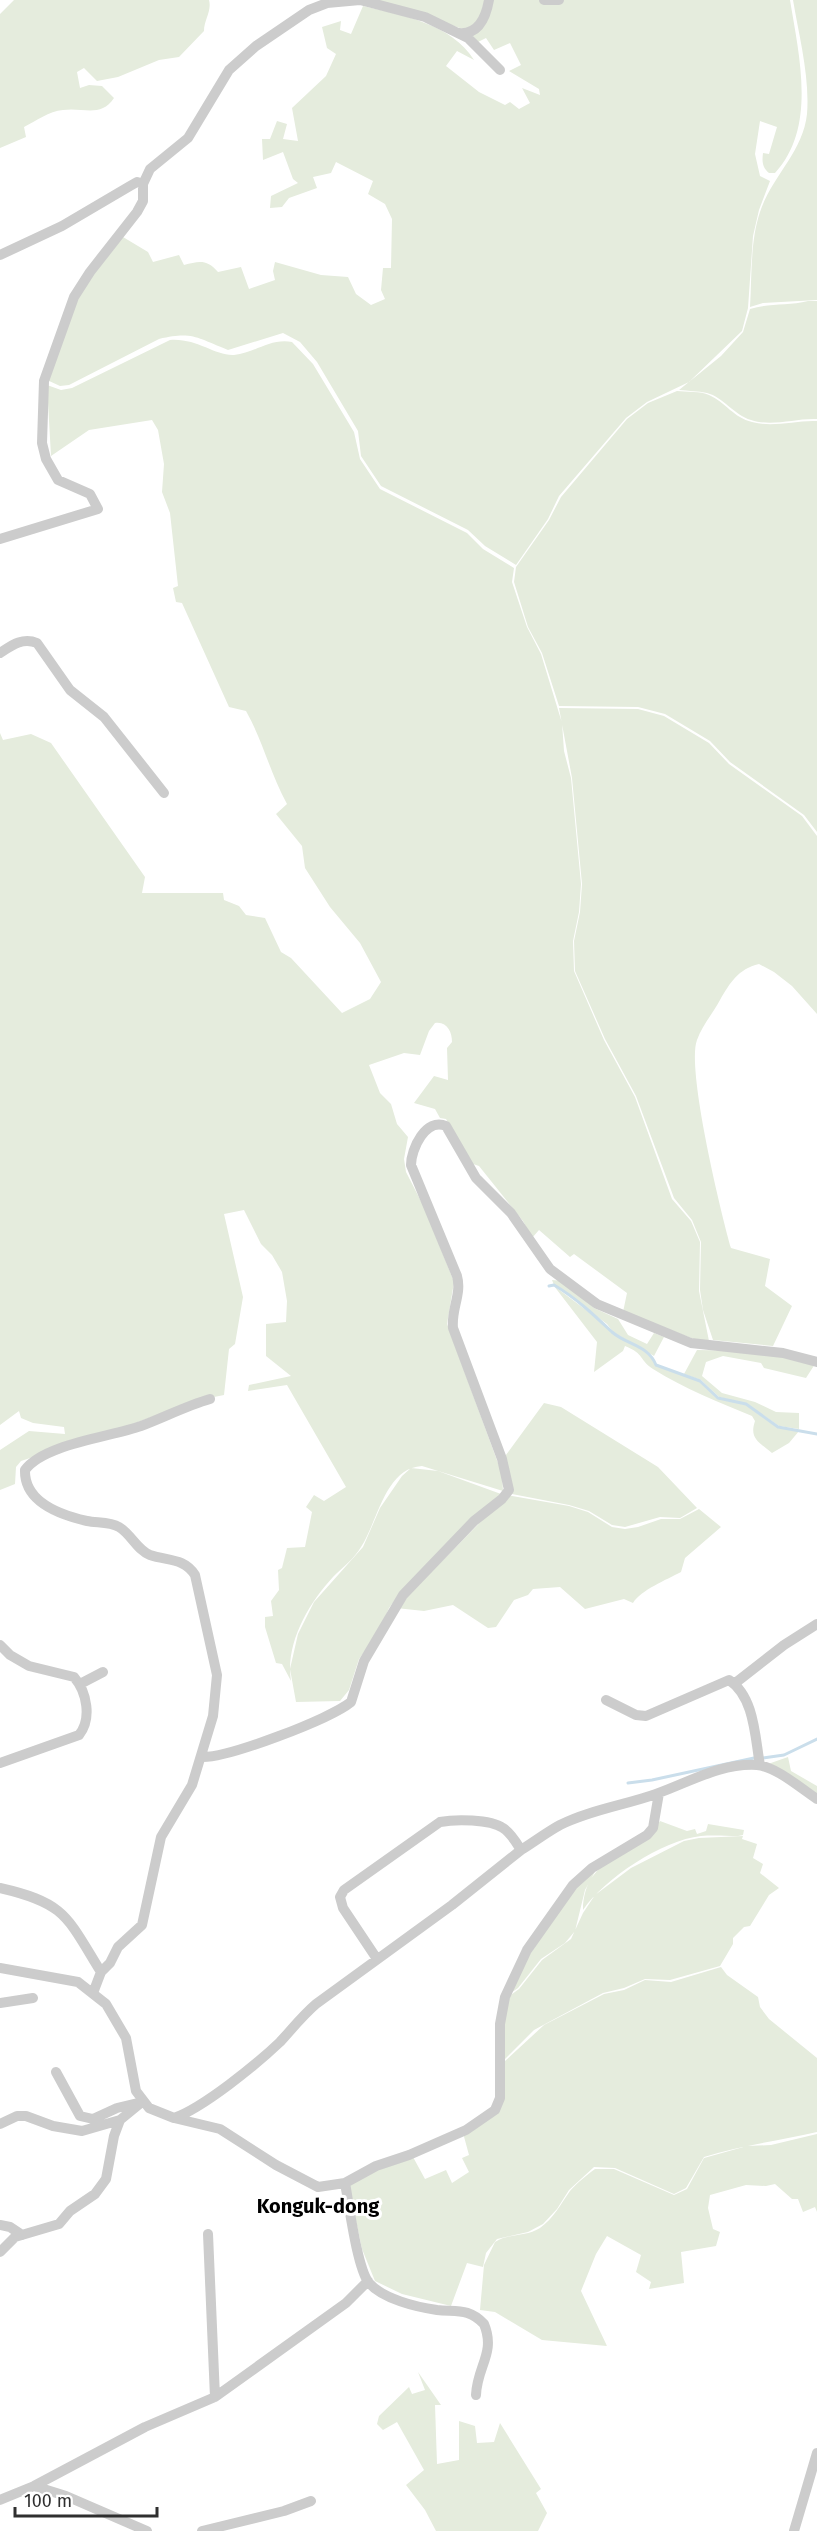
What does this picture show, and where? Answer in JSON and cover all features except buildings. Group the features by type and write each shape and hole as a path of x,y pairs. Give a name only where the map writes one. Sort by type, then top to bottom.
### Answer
{"street":[{"path":"0,539 98,509 90,494 58,480 46,459 42,443 44,381 74,297 90,272 137,212 143,201 143,184 150,169 188,138 229,70 256,46 309,10 327,3 360,0 425,17 468,38 500,70"},
{"path":"456,32 466,33 477,27 486,15 489,0"},
{"path":"544,0 559,0"},
{"path":"0,255 62,226 137,182 143,184"},
{"path":"0,653 13,644 30,640 37,643 70,690 104,717 164,793"},
{"path":"202,1757 232,1751 285,1733 351,1702 364,1661 403,1595 474,1521 502,1499 509,1490 502,1460 453,1328 453,1314 460,1288 457,1276 411,1165 416,1146 431,1126 440,1124 446,1126 476,1178 511,1213 550,1269 597,1304 691,1343 783,1353 817,1362"},
{"path":"93,1993 100,1972 110,1963 118,1947 142,1925 161,1837 192,1785 202,1757 213,1716 216,1675 195,1575 183,1563 144,1551 117,1525 85,1520 39,1502 30,1493 25,1481 25,1470 43,1455 142,1426 176,1410 210,1399"},
{"path":"734,1684 784,1645 817,1624"},
{"path":"0,1645 10,1655 29,1666 68,1675 80,1684 87,1713 86,1727 79,1735 0,1763"},
{"path":"80,1684 103,1672"},
{"path":"606,1700 636,1715 646,1716 669,1704 729,1680 744,1699 754,1724 760,1765"},
{"path":"174,2118 203,2102 282,2039 300,2017 452,1905 521,1850 559,1826 579,1817 659,1793 695,1776 719,1770 760,1765 817,1799"},
{"path":"0,1968 78,1982 106,2004 121,2027 127,2046 132,2082 142,2102 156,2113 220,2129 318,2187 345,2183 376,2166 409,2155 466,2130 495,2110 500,2098 500,2024 510,1981 527,1950 573,1885 592,1868 647,1835 653,1828 659,1793"},
{"path":"377,1959 343,1908 340,1897 344,1890 440,1822 452,1819 502,1827 521,1850"},
{"path":"0,1888 34,1896 64,1915 100,1972"},
{"path":"0,2003 33,1998"},
{"path":"56,2072 80,2116 93,2119 117,2108 142,2102"},
{"path":"0,2124 16,2116 26,2116 53,2126 82,2131 120,2120 142,2102"},
{"path":"0,2252 15,2237 59,2224 70,2211 95,2194 106,2179 114,2136 120,2120"},
{"path":"345,2183 358,2253 368,2281 382,2294 429,2309 464,2310 476,2316 484,2324 490,2347 477,2382 476,2395"},
{"path":"0,2225 10,2227 22,2235"},
{"path":"208,2234 215,2397"},
{"path":"0,2500 34,2486 145,2427 215,2397 346,2303 368,2281"},
{"path":"794,2531 817,2453"},
{"path":"34,2486 66,2496 147,2531"},
{"path":"202,2531 284,2511 310,2501"}],"green space":[{"path":"14,0 209,0 210,4 204,31 179,57 159,60 118,77 97,81 84,68 77,72 80,88 89,85 102,86 114,98 109,104 97,110 70,109 48,114 24,127 26,137 0,148 0,14"},
{"path":"375,0 486,0 481,18 466,30"},
{"path":"492,0 790,0 802,90 801,113 796,134 788,155 775,173 769,173 764,166 763,153 769,154 777,127 760,121 755,154 760,176 770,181 759,210 753,236 748,308 742,331 689,382 647,402 626,418 559,496 548,519 516,565 485,546 468,530 381,486 361,456 358,431 317,362 300,342 283,333 228,350 195,337 180,336 159,339 69,385 60,386 47,380 80,291 123,237 148,252 153,262 179,255 184,265 202,262 218,272 241,267 249,289 275,280 273,271 275,262 321,275 348,277 356,294 371,305 385,299 381,290 383,268 391,268 392,219 385,204 368,194 373,181 336,162 331,173 313,177 317,188 289,198 282,207 270,208 271,196 298,183 293,179 283,152 263,160 262,139 270,139 277,121 287,124 283,139 298,141 292,108 326,76 336,54 327,48 322,27 341,21 340,30 351,34 363,6 409,18 439,29 465,48 474,60 457,51 446,66 479,92 505,105 510,102 519,109 530,103 522,88 540,95 539,89 509,71 521,65 510,43 494,50 486,38 478,42 472,35"},
{"path":"793,0 817,0 817,300 763,303 750,307 753,247 760,212 765,199 800,140 807,114 805,71"},
{"path":"817,301 817,419 759,422 745,418 713,395 679,390 721,356 743,332 750,309"},
{"path":"170,340 197,344 227,355 242,354 277,342 292,342 313,364 354,432 360,459 380,489 467,533 483,549 514,568 512,582 527,627 541,654 562,723 564,751 571,778 581,884 579,912 573,941 574,971 604,1040 635,1097 672,1199 691,1221 700,1242 699,1291 709,1341 694,1339 623,1312 627,1293 574,1254 570,1257 539,1230 532,1238 523,1221 479,1166 470,1163 446,1119 440,1118 435,1109 414,1103 434,1076 448,1080 447,1048 452,1042 446,1025 435,1023 429,1031 420,1055 404,1053 369,1065 380,1093 391,1104 397,1124 408,1137 404,1159 406,1172 425,1209 454,1282 447,1324 502,1474 503,1491 422,1466 409,1469 399,1476 384,1498 358,1551 315,1599 300,1625 292,1653 291,1681 282,1664 276,1663 265,1627 265,1617 273,1616 271,1601 279,1590 278,1570 282,1568 287,1548 305,1547 312,1512 306,1507 314,1495 324,1501 346,1487 287,1385 248,1391 249,1385 291,1376 266,1356 266,1324 286,1322 287,1301 282,1272 272,1255 261,1244 244,1210 224,1214 243,1297 235,1344 229,1349 224,1395 194,1401 21,1461 16,1467 15,1484 0,1490 0,1450 29,1431 65,1434 64,1427 33,1423 21,1418 19,1411 0,1425 0,733 3,740 31,734 51,743 145,877 142,893 223,893 224,900 239,906 246,915 265,918 281,952 291,958 342,1013 370,999 381,982 360,943 330,907 305,868 302,846 276,814 287,804 252,722 246,711 229,707 182,603 176,602 173,588 178,586 170,513 162,492 164,464 158,430 152,420 89,430 51,456 47,385 61,390 72,388"},
{"path":"677,391 709,395 740,417 760,424 817,421 817,832 804,815 730,762 710,741 665,714 638,707 559,706 542,653 528,627 514,582 516,567 549,520 561,497 627,419 648,403"},
{"path":"559,708 638,709 664,716 709,743 729,764 802,816 817,836 817,1014 792,986 774,972 759,964 752,966 740,973 727,988 699,1035 695,1056 696,1079 706,1141 731,1248 770,1259 765,1286 792,1306 773,1346 713,1340 703,1310 700,1290 701,1242 692,1220 674,1198 636,1096 605,1039 575,971 574,941 580,912 582,884 572,778"},
{"path":"552,1280 563,1281 594,1308 618,1319 628,1335 647,1344 654,1333 664,1337 654,1356 613,1332 607,1324 554,1285"},
{"path":"554,1286 618,1336 646,1353 656,1366 700,1381 718,1398 746,1405 778,1428 799,1431 789,1443 772,1453 756,1440 753,1432 755,1421 752,1416 702,1395 665,1376 649,1366 639,1354 625,1346 623,1351 594,1372 597,1342"},
{"path":"697,1350 751,1351 815,1364 806,1378 764,1368 761,1363 723,1356 706,1362 702,1376 722,1393 755,1402 776,1412 799,1413 799,1429 779,1426 747,1404 719,1397 701,1380 684,1374"},
{"path":"544,1403 561,1407 658,1467 697,1508 680,1518 660,1517 625,1527 612,1525 589,1511 569,1505 507,1493 503,1459"},
{"path":"411,1468 438,1471 501,1494 401,1592 389,1608 378,1633 359,1659 349,1690 340,1701 296,1702 290,1669 298,1634 314,1602 363,1547 380,1508 402,1476"},
{"path":"507,1495 569,1506 588,1512 612,1527 625,1529 661,1519 680,1519 699,1509 721,1527 685,1558 681,1572 648,1590 633,1603 624,1599 585,1609 560,1587 533,1589 528,1595 514,1600 496,1627 488,1628 453,1605 424,1611 396,1608"},
{"path":"788,1757 791,1771 817,1786 817,1794 768,1764"},
{"path":"660,1821 687,1831 695,1829 697,1834 706,1831 708,1824 744,1830 743,1835 738,1836 701,1836 686,1839 652,1853 619,1874 592,1898 583,1910 586,1891 592,1877 602,1866 650,1833"},
{"path":"743,1836 742,1839 757,1844 753,1858 763,1864 760,1873 779,1888 769,1895 750,1926 744,1927 733,1938 733,1944 720,1966 670,1980 645,1979 624,1988 603,1993 534,2030 504,2060 502,2023 508,1997 519,1989 542,1960 571,1939 583,1913 595,1895 631,1868 684,1841"},
{"path":"598,1866 585,1890 575,1931 565,1943 541,1959 518,1988 508,1995 513,1981 574,1885"},
{"path":"721,1967 727,1975 758,1997 760,2007 769,2019 817,2058 817,2132 704,2157 686,2188 674,2194 615,2168 594,2167 569,2190 557,2209 543,2224 528,2232 497,2239 486,2253 483,2267 467,2263 451,2306 402,2294 375,2281 362,2249 348,2183 378,2167 413,2157 425,2179 446,2170 452,2183 469,2172 462,2158 469,2155 463,2133 493,2113 505,2061 544,2025 604,1994 624,1990 645,1980 671,1982"},
{"path":"817,2134 817,2212 815,2207 803,2212 798,2199 792,2199 775,2184 746,2185 710,2195 708,2208 713,2229 720,2232 716,2246 681,2252 684,2283 649,2289 651,2282 636,2272 641,2255 607,2236 596,2254 581,2291 607,2346 542,2340 495,2312 480,2310 484,2265 495,2242 540,2228 553,2216 570,2191 595,2169 614,2169 674,2195 687,2189 704,2158 747,2146 771,2145"},
{"path":"418,2372 441,2405 435,2405 437,2464 459,2460 459,2421 475,2426 477,2443 494,2442 500,2423 541,2489 536,2493 547,2513 538,2531 436,2531 425,2510 406,2485 424,2470 397,2422 383,2430 377,2424 379,2416 409,2387 412,2394 425,2390"}],"waterway":[{"path":"549,1286 554,1285 570,1295 612,1332 648,1353 656,1365 700,1381 718,1398 746,1404 778,1427 817,1434"},
{"path":"763,1758 784,1755 817,1739"},
{"path":"628,1783 754,1758"}],"district":[{"name":"Konguk-dong","path":"318,2206"}]}
